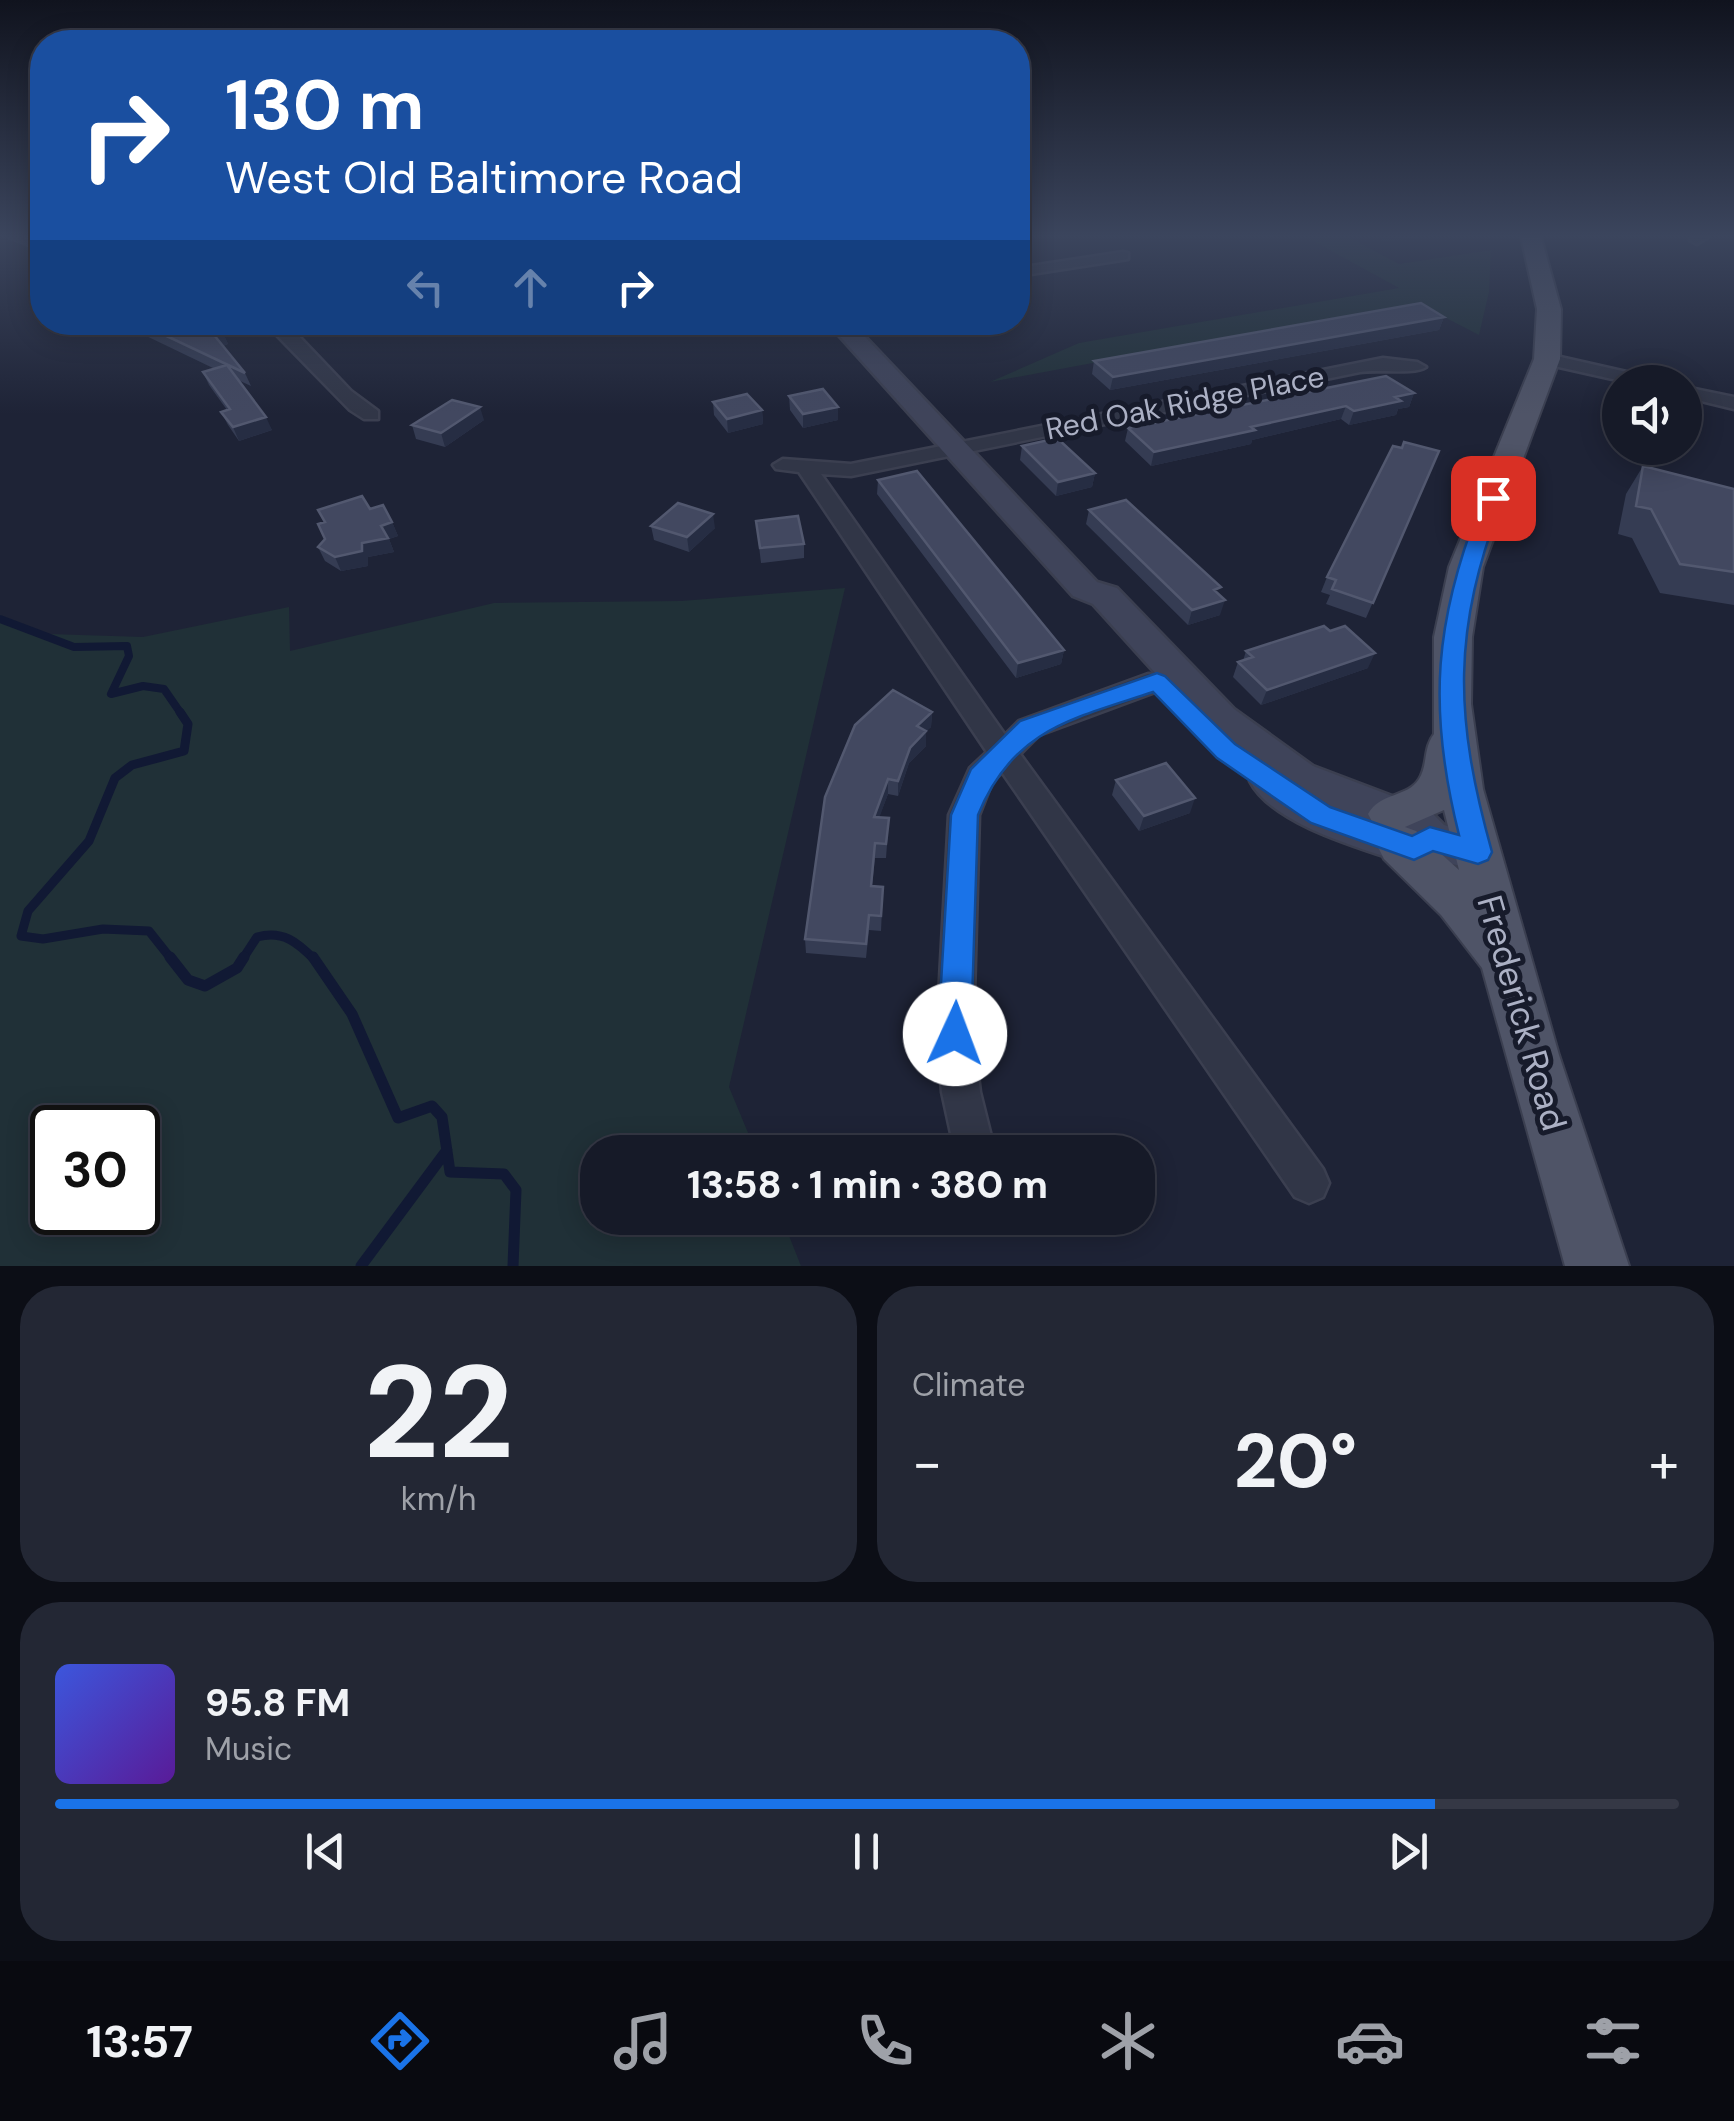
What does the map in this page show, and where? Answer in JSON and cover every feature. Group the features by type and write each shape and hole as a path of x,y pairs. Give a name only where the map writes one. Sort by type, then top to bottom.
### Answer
{"main road":[{"name":"Frederick Road","path":"1545,296 1548,359 1466,567 1453,637 1451,704 1461,788 1531,1055 1597,1266"},
{"path":"1451,704 1443,785 1407,833 1509,968"}],"street":[{"path":"289,335 352,404 371,415"},
{"path":"850,335 1085,590 1105,596 1220,719 1299,777 1407,833"},
{"path":"1548,359 1602,372"},
{"name":"Red Oak Ridge Place","path":"1001,751 796,467 851,470 1360,367 1383,363 1417,367"},
{"path":"1702,396 1734,403"},
{"path":"1085,590 1086,604 1226,751 1320,815 1478,852"},
{"path":"971,1135 961,1092 955,1034 964,815 980,776 1001,751 1029,728 1157,682"},
{"path":"1001,751 1023,776 1309,1182"}],"shaded area":[{"path":"1352,296 1488,296 1479,335 1417,303 990,382 1079,343"},
{"path":"845,588 729,1087 749,1135 580,1135 580,1235 789,1235 801,1266 0,1266 0,615 49,634 143,637 289,607 290,651 494,603 681,601"}],"building":[{"path":"1421,303 1444,317 1113,377 1094,361"},
{"path":"165,335 214,335 245,373"},
{"path":"227,365 266,417 233,427 221,412 230,409 203,372"},
{"path":"1386,376 1414,393 1395,397 1401,401 1354,411 1346,406 1154,452 1128,428"},
{"path":"823,389 838,407 803,414 789,396"},
{"path":"747,394 762,410 727,419 713,402"},
{"path":"452,400 480,407 441,433 412,425"},
{"path":"1057,438 1095,473 1058,482 1022,446"},
{"path":"1404,442 1439,451 1373,603 1332,589 1336,580 1327,577 1393,446 1402,448"},
{"path":"1643,466 1734,489 1734,572 1680,564 1651,509 1636,506"},
{"path":"917,471 1064,650 1018,663 878,480"},
{"path":"362,496 370,509 383,505 392,522 381,526 388,538 362,543 362,551 335,557 318,547 325,539 318,524 325,522 318,510"},
{"path":"1126,500 1221,587 1214,590 1225,600 1192,610 1089,510"},
{"path":"678,503 713,514 687,537 651,526"},
{"path":"798,516 804,544 760,548 756,521"},
{"path":"1324,626 1330,631 1345,626 1375,653 1267,690 1238,662 1253,657 1246,651"},
{"path":"893,690 932,712 917,726 926,731 910,748 898,781 888,779 874,817 889,818 886,844 875,843 871,886 883,887 881,916 869,915 866,944 805,939 825,797 855,725"},
{"path":"1166,763 1195,798 1144,816 1116,780"}],"waterway":[{"path":"0,619 74,647 127,646 129,656 111,694 143,686 164,689 182,715"},
{"path":"172,960 149,931 103,929 43,939 21,936 28,911 89,841 115,778 132,765 184,751 188,724 182,715"},
{"path":"242,960 257,937 266,935 282,936 296,943 315,960"},
{"path":"170,957 188,980 205,986 237,968 244,957"},
{"path":"313,957 352,1014 398,1118 432,1106 442,1117 447,1150"},
{"path":"361,1266 447,1150"},
{"path":"447,1150 450,1172 504,1174 516,1190 513,1266"}],"route":[{"path":"955,1034 964,815 980,776 1001,751 1029,728 1054,716 1157,682 1226,751 1320,815 1414,848 1430,839 1478,852 1461,788 1451,704 1453,637 1466,567 1493,498"}]}
